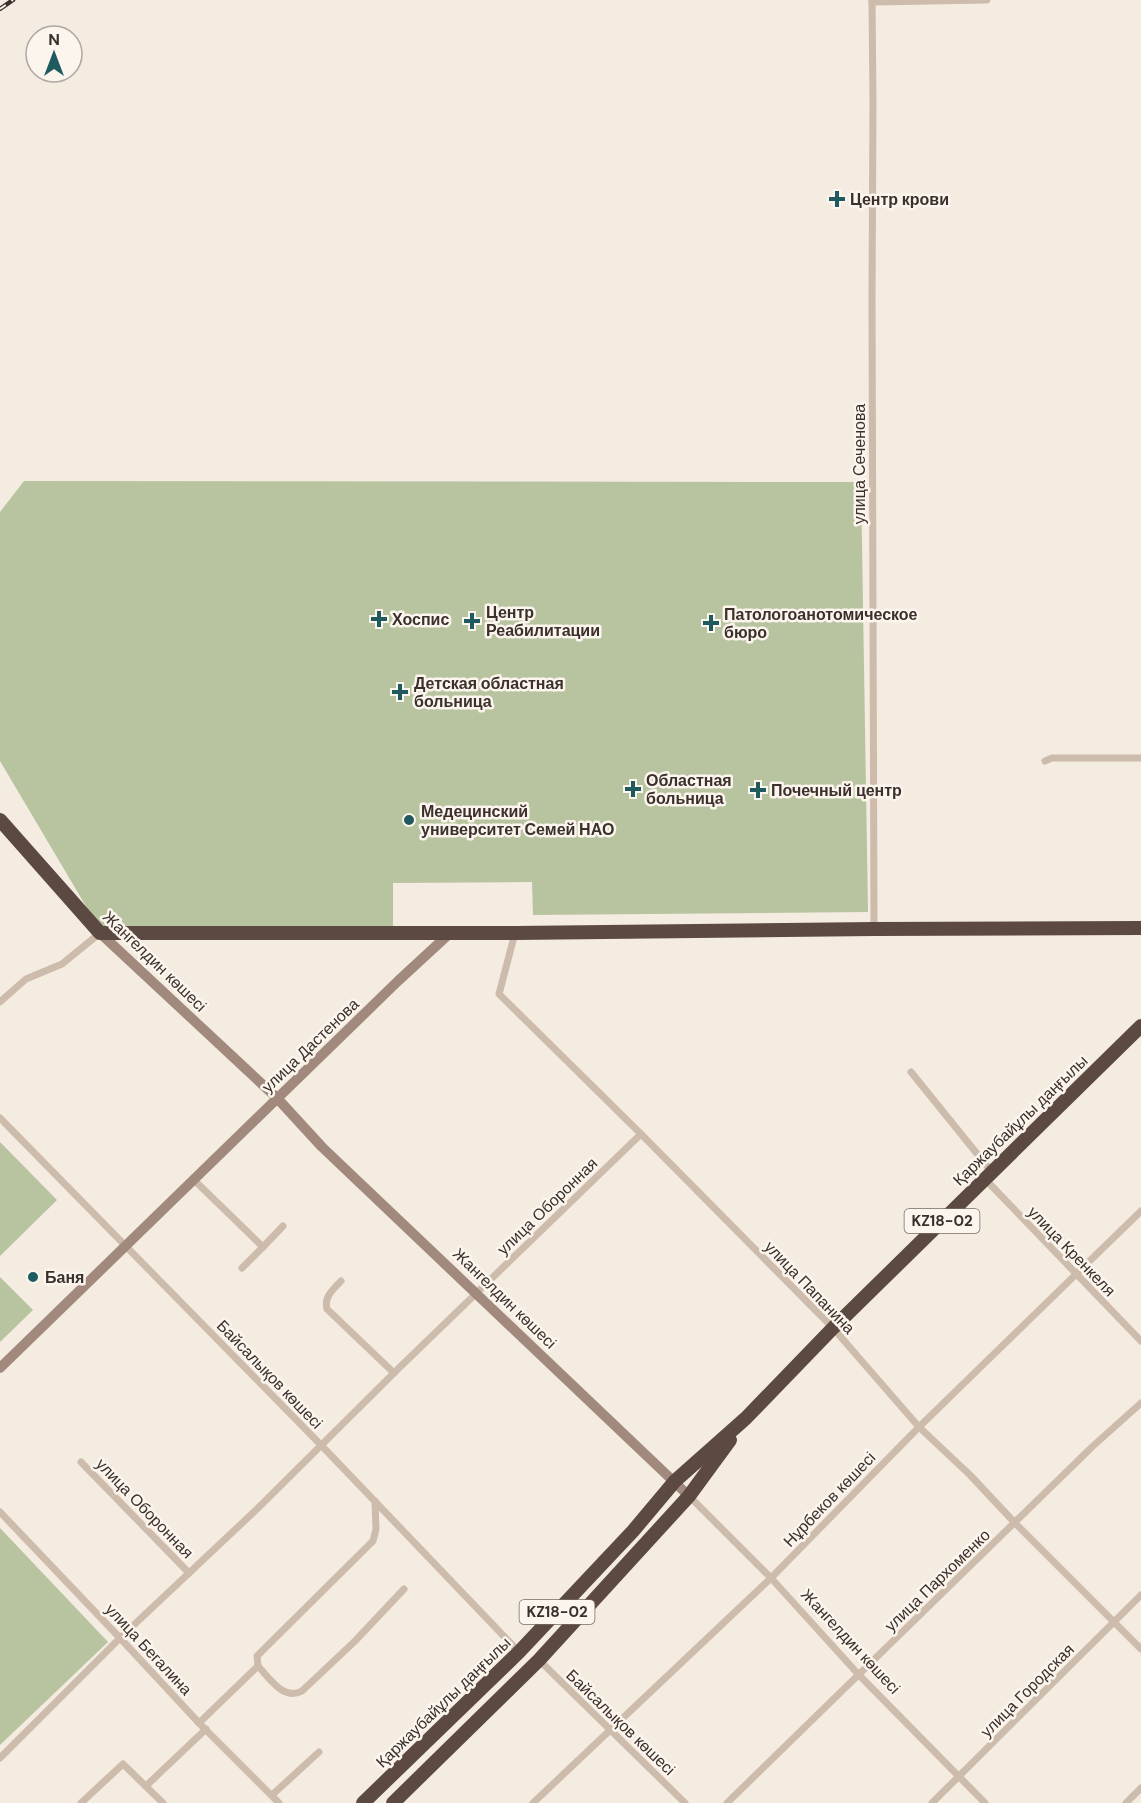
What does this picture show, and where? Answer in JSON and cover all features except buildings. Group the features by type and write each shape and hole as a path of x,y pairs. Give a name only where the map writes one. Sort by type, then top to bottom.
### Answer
{"highway":[{"name":"Жангелдин көшесі","path":"0,820 100,933"},
{"path":"100,933 449,934 874,929 1141,929"},
{"name":"Қаржаубайұлы даңғылы","path":"363,1803 519,1652 633,1531 675,1481 746,1418 833,1328 1140,1028"},
{"name":"Қаржаубайұлы даңғылы","path":"393,1803 539,1660 689,1496 746,1418"}],"street":[{"path":"872,1 987,0"},
{"name":"улица Сеченова","path":"872,1 874,929"},
{"path":"1045,761 1052,758 1141,758"},
{"path":"0,1002 26,979 62,964 100,933"},
{"name":"Жангелдин көшесі","path":"100,933 277,1098 322,1147 675,1481 771,1578 859,1675 985,1803"},
{"name":"улица Папанина","path":"515,933 499,993 833,1328 920,1427 1141,1649"},
{"name":"улица Дастенова","path":"0,1368 449,934"},
{"name":"улица Кренкеля","path":"910,1072 988,1175 1075,1274 1141,1341"},
{"name":"Байсалықов көшесі","path":"0,1118 321,1445 519,1652"},
{"name":"улица Оборонная","path":"0,1758 120,1638 641,1134"},
{"path":"194,1180 263,1247"},
{"name":"Нұрбеков көшесі","path":"533,1803 771,1578 920,1427 1141,1211"},
{"path":"242,1268 283,1226"},
{"path":"341,1281 328,1294 327,1309 394,1373"},
{"name":"улица Пархоменко","path":"727,1803 1141,1402"},
{"name":"улица Оборонная","path":"81,1462 189,1573"},
{"path":"375,1501 376,1529 373,1541 257,1656 258,1666 285,1693 294,1695 302,1691 363,1633 404,1589"},
{"name":"улица Бегалина","path":"0,1512 199,1723 279,1803"},
{"name":"улица Городская","path":"933,1803 1141,1595"},
{"name":"Байсалықов көшесі","path":"539,1660 685,1803"},
{"path":"199,1723 258,1666"},
{"path":"146,1786 206,1730"},
{"path":"272,1796 319,1752"},
{"path":"81,1803 123,1764 164,1803"},
{"path":"1126,1803 1141,1788"}],"green space":[{"path":"24,481 861,482 868,912 533,915 532,882 393,883 393,931 105,928 90,913 0,761 0,512"},
{"path":"0,1142 57,1200 0,1256"},
{"path":"0,1277 33,1310 0,1342"},
{"path":"0,1528 108,1642 0,1745"}],"railway":[{"path":"0,9 13,0"}],"place":[{"name":"Центр крови","path":"837,199"},
{"name":"Хоспис","path":"379,619"},
{"name":"Центр Реабилитации","path":"472,621"},
{"name":"Патологоанотомическое бюро","path":"711,623"},
{"name":"Детская областная больница","path":"400,692"},
{"name":"Областная больница","path":"633,789"},
{"name":"Почечный центр","path":"758,790"},
{"name":"Медецинский университет Семей НАО","path":"409,820"},
{"name":"Баня","path":"33,1277"}]}
